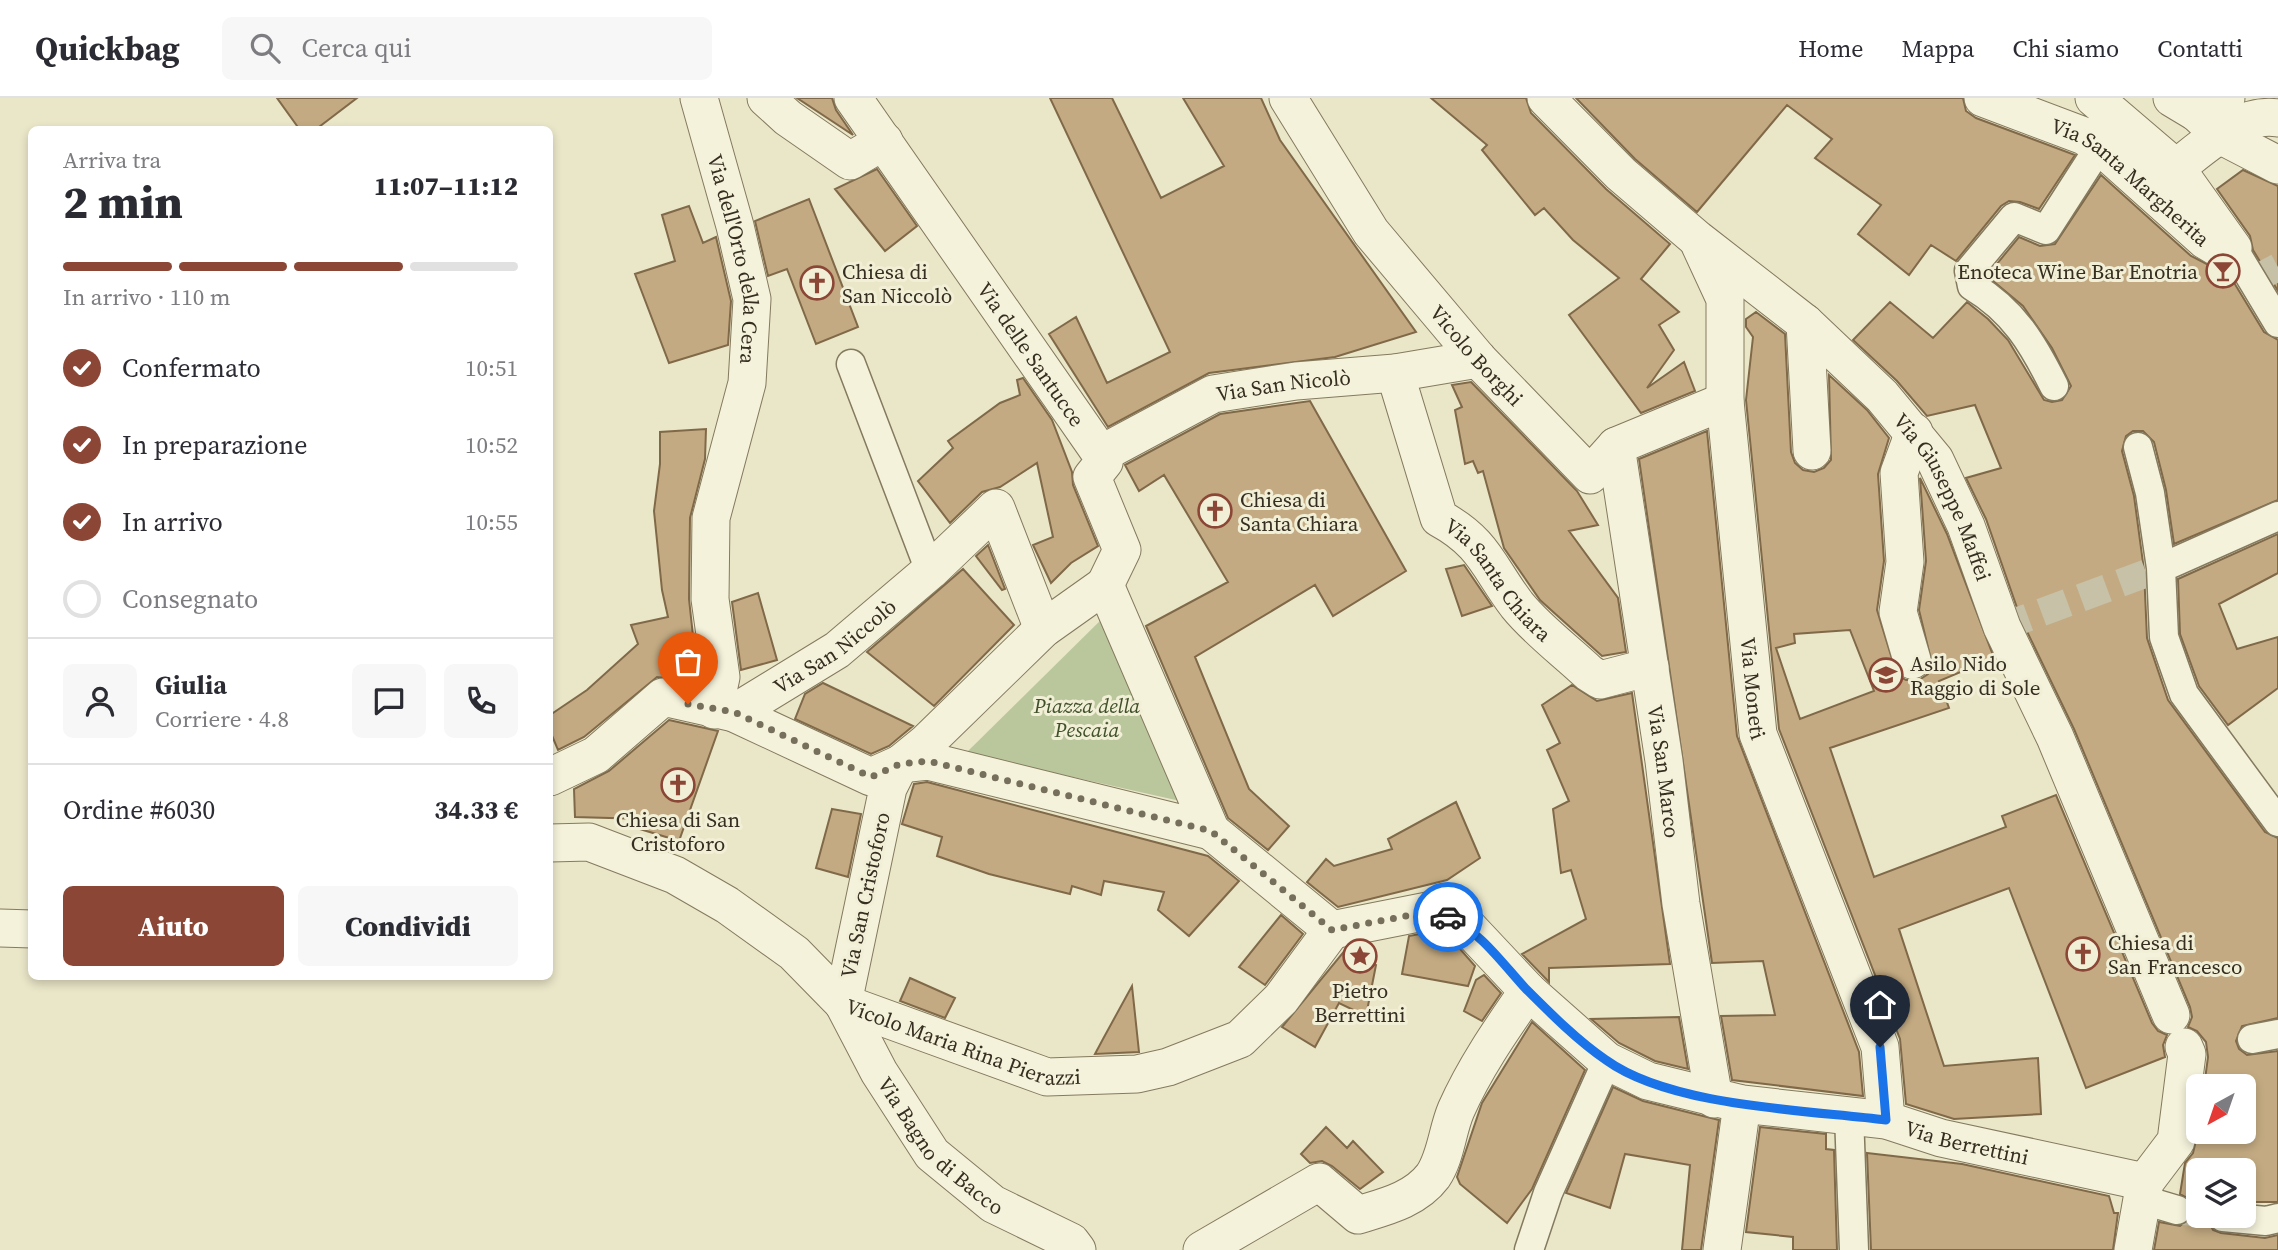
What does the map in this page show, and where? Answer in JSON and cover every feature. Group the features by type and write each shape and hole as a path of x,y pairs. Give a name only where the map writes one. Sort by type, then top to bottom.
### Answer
{"street":[{"name":"Via dell'Orto della Cera","path":"699,98 735,226 752,299 747,383 711,518 710,599 724,711"},
{"path":"766,98 788,118 850,161 884,141"},
{"name":"Via delle Santucce","path":"853,98 1101,454"},
{"name":"Vicolo Borghi","path":"1288,98 1371,232 1478,359 1590,475 1616,446 1725,401"},
{"name":"Via Giuseppe Maffei","path":"1546,98 1622,174 1697,239 1805,323 1882,396 1935,460 1966,526 2002,627 2055,737 2187,1054 2176,1141 2143,1191 2133,1250"},
{"name":"Via Santa Margherita","path":"1983,98 2084,136 2100,146 2205,240 2227,253 2233,248"},
{"path":"2094,98 2166,158 2261,282 2278,323"},
{"path":"2166,158 2204,111"},
{"path":"2204,111 2232,126 2269,117 2278,118"},
{"path":"2204,111 2278,164"},
{"path":"2054,386 2034,345 1998,302 1972,286 1969,271 2014,217 2046,230 2100,146"},
{"name":"Via Moneti","path":"1697,239 1725,299 1725,401 1758,734 1880,1047 1886,1120"},
{"path":"1805,323 1812,451"},
{"name":"Via San Nicolò","path":"1101,454 1213,394 1296,381 1395,373 1478,359"},
{"path":"851,364 930,571"},
{"name":"Via Santa Chiara","path":"1395,373 1439,518 1465,532 1494,566 1518,606 1589,673 1600,680 1650,667"},
{"path":"1912,660 1898,612 1905,562 1899,473 1914,432"},
{"name":"Via San Marco","path":"1616,446 1650,667 1681,904 1728,1101 1722,1250"},
{"path":"2138,447 2150,493 2161,568 2164,637 2184,694 2278,822"},
{"path":"553,776 596,755 663,697 724,711 871,777 900,764 928,742 1043,629 1105,585 1122,550 1092,477 1104,462 1101,454"},
{"name":"Via San Niccolò","path":"724,711 837,650 930,571 996,508 1043,629"},
{"path":"2161,568 2278,516"},
{"path":"1105,585 1211,831"},
{"path":"900,764 928,761 1211,831 1332,930"},
{"name":"Via San Cristoforo","path":"843,1003 888,788 900,764"},
{"name":"Vicolo Maria Rina Pierazzi","path":"553,842 589,842 675,875 727,905 794,953 843,1003 1048,1077 1138,1074 1168,1067 1240,1039 1281,999 1332,930"},
{"name":"Via Berrettini","path":"1332,930 1433,911 1466,925 1528,991 1607,1061 1648,1082 1728,1101 1886,1120 1941,1138 2143,1191"},
{"path":"0,928 28,929"},
{"path":"1202,1250 1240,1231 1319,1182 1358,1215 1399,1203 1432,1178 1440,1163 1455,1113 1480,1061 1528,991"},
{"name":"Via Bagno di Bacco","path":"843,1003 879,1072 932,1154 993,1204 1070,1242 1077,1250"},
{"path":"1529,1250 1548,1193 1607,1061"},
{"path":"1849,1115 1854,1250"},
{"path":"2143,1191 2177,1210"},
{"path":"2256,1220 2278,1218"}],"green space":[{"name":"Piazza della Pescaia","path":"1108,613 1189,803 966,753"}],"building":[{"path":"277,98 357,98 320,126 297,126"},
{"path":"797,98 832,98 836,110 853,135"},
{"path":"1050,98 1112,98 1161,198 1224,166 1183,98 1261,98 1280,140 1416,332 1335,357 1209,373 1108,427 1049,334 1076,317 1107,383 1170,352"},
{"path":"1431,98 1526,98 1531,113 1606,189 1670,244 1641,279 1679,312 1659,325 1674,350 1647,388 1684,362 1695,391 1641,413 1569,315 1619,278 1573,240 1544,208 1535,215 1482,150 1487,145"},
{"path":"1576,98 1963,98 1966,111 1976,118 2075,155 2039,209 2009,201 2001,206 1956,261 1931,245 1909,275 1858,234 1881,205 1815,158 1832,139 1787,105 1697,212 1635,159"},
{"path":"877,169 917,226 885,251 835,189"},
{"path":"2243,170 2278,186 2278,291 2253,250 2250,236 2217,189"},
{"path":"2101,175 2191,256 2230,276 2264,332 2278,340 2278,500 2174,544 2166,490 2154,442 2143,431 2133,431 2126,436 2122,451 2134,496 2144,570 2147,638 2168,700 2265,832 2278,838 2278,1018 2242,1026 2236,1041 2239,1049 2247,1055 2278,1051 2278,1202 2256,1202 2256,1158 2189,1158 2195,1144 2256,1144 2256,1074 2206,1074 2208,1057 2206,1042 2197,1031 2188,1027 2192,1017 2190,1007 2074,729 2021,619 1986,519 1966,478 2001,468 1975,405 1927,416 1897,381 1853,340 1890,302 1933,338 1967,302 2008,340 2044,400 2062,400 2071,386 2052,348 2023,306 1987,276 2019,237 2040,246 2055,244"},
{"path":"809,199 858,327 816,344 787,269 768,276 755,221"},
{"path":"689,206 703,243 716,237 731,301 728,345 669,363 635,274 675,261 662,215"},
{"path":"1756,312 1785,334 1791,452 1795,463 1803,470 1814,472 1824,468 1831,460 1829,375 1867,410 1889,438 1878,474 1884,561 1877,610 1897,675 1906,680 1919,680 1928,674 1932,664 1919,610 1926,561 1920,478 1947,534 1994,658 1939,681 1949,708 1830,748 1874,877 2006,827 2002,816 2056,795 2152,1023 2158,1031 2167,1035 2163,1045 2165,1057 2086,1088 2009,888 1899,929 1944,1066 2038,1058 2041,1114 1954,1119 1906,1104 1900,1039 1779,729 1746,400 1753,337 1746,327 1746,319","holes":["1850,630 1874,691 1800,719 1776,648 1795,643 1794,634"]},
{"path":"1023,378 1052,420 1072,472 1073,485 1098,546 1071,563 1051,583 1033,545 1053,537 1037,463 1000,487 982,492 950,523 918,481 953,448 948,441 1000,403 1020,395 1017,380"},
{"path":"1471,382 1577,491 1598,525 1569,531 1618,598 1626,652 1602,656 1540,600 1504,548 1483,471 1478,473 1473,461 1465,464 1455,410 1462,407 1452,385"},
{"path":"1310,401 1406,571 1333,616 1315,585 1195,657 1249,789 1289,826 1268,850 1228,818 1146,626 1228,582 1164,475 1139,491 1125,465 1220,414"},
{"path":"706,429 705,459 690,518 689,599 698,682 657,677 584,737 558,750 553,738 553,713 587,690 638,644 631,625 668,617 662,590 654,511 660,464 660,432"},
{"path":"1707,431 1737,736 1859,1052 1863,1096 1732,1080 1721,1016 1775,1015 1763,961 1712,963 1639,459"},
{"path":"2278,534 2278,573 2219,604 2237,649 2278,637 2278,688 2228,725 2199,686 2180,634 2178,579"},
{"path":"988,545 1005,589 1002,590 976,556"},
{"path":"1464,565 1492,606 1462,616 1446,569"},
{"path":"963,569 1014,625 934,706 867,652"},
{"path":"758,593 777,660 741,670 732,602"},
{"path":"823,683 913,726 889,746 871,754 795,719 805,694"},
{"path":"1572,685 1597,701 1632,693 1670,964 1549,968 1549,982 1522,954 1586,919 1571,870 1561,873 1553,809 1569,801 1547,750 1560,743 1542,705"},
{"path":"669,720 718,731 679,841 640,829 644,819 575,817 574,789 609,771"},
{"path":"927,782 1208,856 1239,881 1189,936 1158,910 1164,892 1104,881 1101,895 1072,886 1070,894 989,874 937,856 942,837 902,824 914,784"},
{"path":"1456,802 1480,858 1447,880 1338,907 1307,882 1326,859 1334,866 1392,849 1388,839"},
{"path":"832,809 861,814 848,877 816,868"},
{"path":"1281,915 1303,934 1265,985 1239,967"},
{"path":"1430,932 1454,942 1475,966 1468,986 1402,974 1409,936"},
{"path":"1346,949 1376,965 1366,1016 1339,1003 1315,1047 1282,1027"},
{"path":"1484,975 1501,993 1482,1021 1464,1011 1476,980"},
{"path":"910,978 955,998 945,1018 900,1001"},
{"path":"1132,986 1139,1052 1095,1054 1103,1039"},
{"path":"1679,1017 1688,1069 1655,1061 1619,1043 1591,1019"},
{"path":"1532,1022 1585,1070 1532,1189 1507,1223 1460,1184 1457,1177 1482,1103"},
{"path":"1613,1087 1643,1101 1719,1120 1701,1250 1682,1250 1690,1165 1625,1154 1610,1208 1566,1193"},
{"path":"1326,1127 1347,1148 1353,1141 1383,1172 1360,1189 1332,1166 1322,1161 1310,1163 1301,1154"},
{"path":"1760,1127 1826,1134 1826,1149 1834,1150 1837,1250 1793,1250 1793,1237 1746,1232"},
{"path":"1867,1153 1962,1164 2109,1196 2114,1213 2118,1213 2113,1250 1871,1250"},
{"path":"2186,1162 2186,1197 2180,1194"},
{"path":"2186,1221 2186,1228 2212,1228 2221,1233 2265,1238 2278,1235 2278,1250 2154,1250 2159,1222 2180,1226"}],"tunnel":[{"path":"2263,275 2278,267"},
{"path":"2002,627 2161,568"},
{"path":"2177,1210 2186,1211"}],"way so far":[{"path":"688,704 734,712 871,777 900,764 928,761 1211,831 1332,930 1433,911 1448,917"}],"place":[{"name":"Enoteca Wine Bar Enotria","path":"2223,271"},
{"name":"Chiesa di San Niccolò","path":"817,283"},
{"name":"Chiesa di Santa Chiara","path":"1215,511"},
{"name":"Asilo Nido Raggio di Sole","path":"1886,675"},
{"name":"Chiesa di San Cristoforo","path":"678,785"},
{"name":"Chiesa di San Francesco","path":"2083,954"},
{"name":"Pietro Berrettini","path":"1360,956"}],"route":[{"path":"1448,917 1466,925 1528,991 1607,1061 1648,1082 1742,1104 1886,1120 1880,1047"}]}
